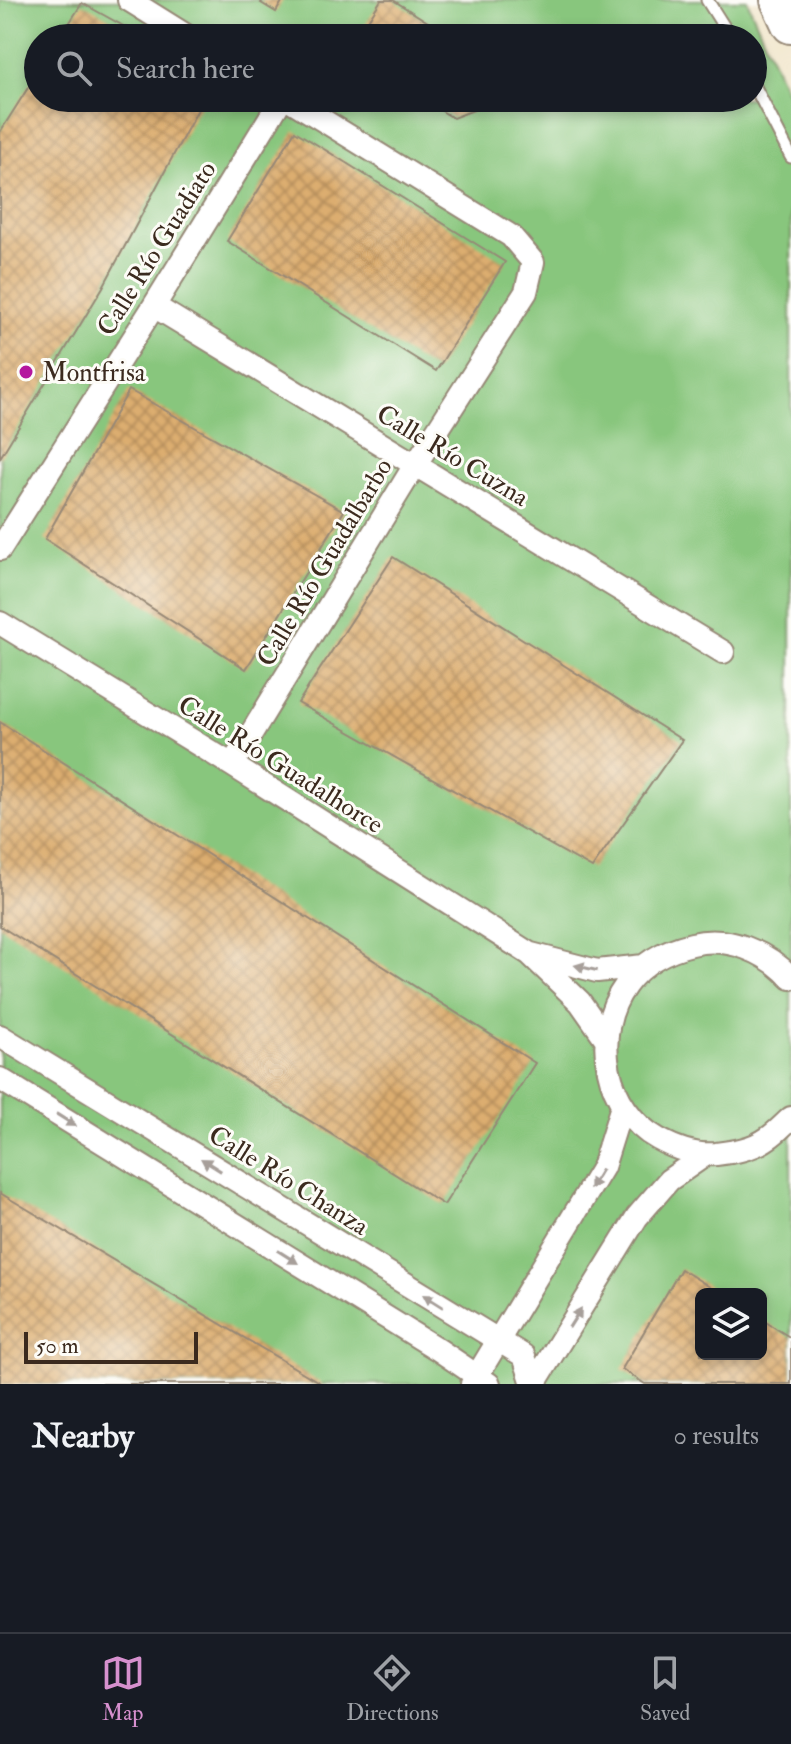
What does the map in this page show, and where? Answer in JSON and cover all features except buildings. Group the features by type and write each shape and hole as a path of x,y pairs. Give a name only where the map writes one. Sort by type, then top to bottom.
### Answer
{"highway":[{"path":"780,0 791,24"}],"street":[{"path":"129,0 168,24"},
{"name":"Calle Río Guadiato","path":"0,549 275,112"},
{"name":"Calle Río Guadalbarbo","path":"232,765 415,465 526,292 533,262 511,236 307,112"},
{"name":"Calle Río Cuzna","path":"154,306 723,652"},
{"name":"Calle Río Guadalhorce","path":"0,623 232,765 530,954 580,1002 606,1039"},
{"path":"791,978 779,965 754,950 724,942 696,943 669,951 644,966 626,985 613,1010 606,1039 608,1073 622,1106 645,1132 674,1148 705,1155 736,1152 766,1140 791,1118"},
{"name":"Calle Río Guadalhorce","path":"530,954 597,971 644,966"},
{"name":"Calle Río Chanza","path":"0,1036 524,1356 534,1384"},
{"path":"0,1079 439,1350 479,1381 603,1167 622,1106"},
{"path":"534,1384 637,1217 669,1180 705,1155"}],"lane":[{"path":"707,0 722,24"},
{"path":"767,110 791,157"}],"green space":[{"path":"0,0 747,0 757,24 24,24 24,112 767,112 767,47 791,103 791,1384 0,1384"}],"place":[{"name":"Montfrisa","path":"26,372"}]}
